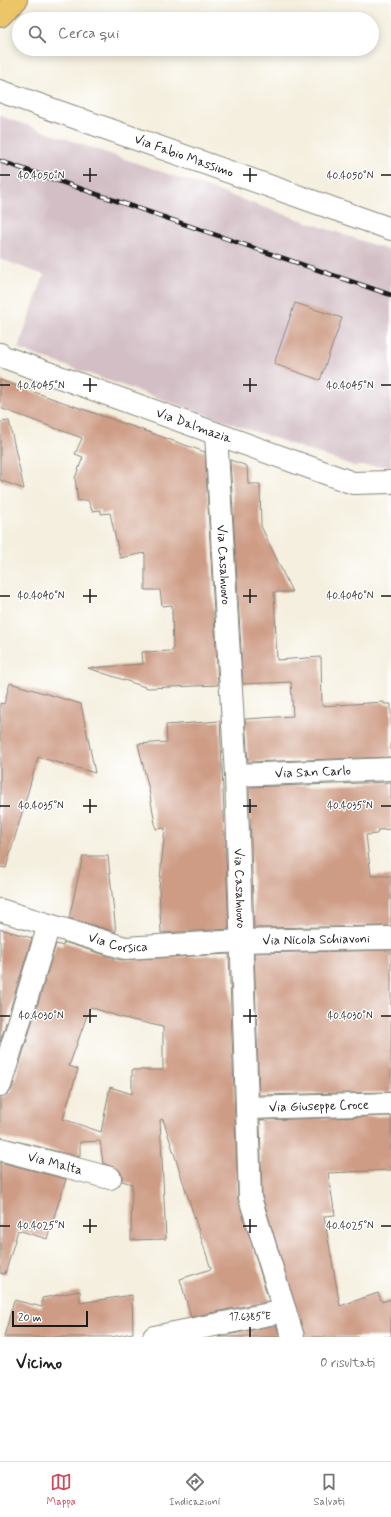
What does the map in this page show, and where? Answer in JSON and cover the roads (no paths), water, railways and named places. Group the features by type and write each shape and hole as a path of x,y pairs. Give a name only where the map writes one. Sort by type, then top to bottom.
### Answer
{"main road":[{"path":"0,16 16,0"}],"street":[{"name":"Via Fabio Massimo","path":"0,91 391,228"},
{"name":"Via Dalmazia","path":"0,354 4,357 352,482 391,482"},
{"name":"Via Casalnuovo","path":"216,434 236,775 250,1198 293,1337"},
{"name":"Via San Carlo","path":"236,775 391,769"},
{"name":"Via Corsica","path":"0,910 125,948 241,941"},
{"path":"0,1085 49,924"},
{"name":"Via Nicola Schiavoni","path":"241,941 391,938"},
{"name":"Via Giuseppe Croce","path":"247,1108 391,1104"},
{"name":"Via Malta","path":"0,1149 110,1178"},
{"path":"154,1337 285,1311"}],"railway":[{"path":"0,161 391,295"}]}
